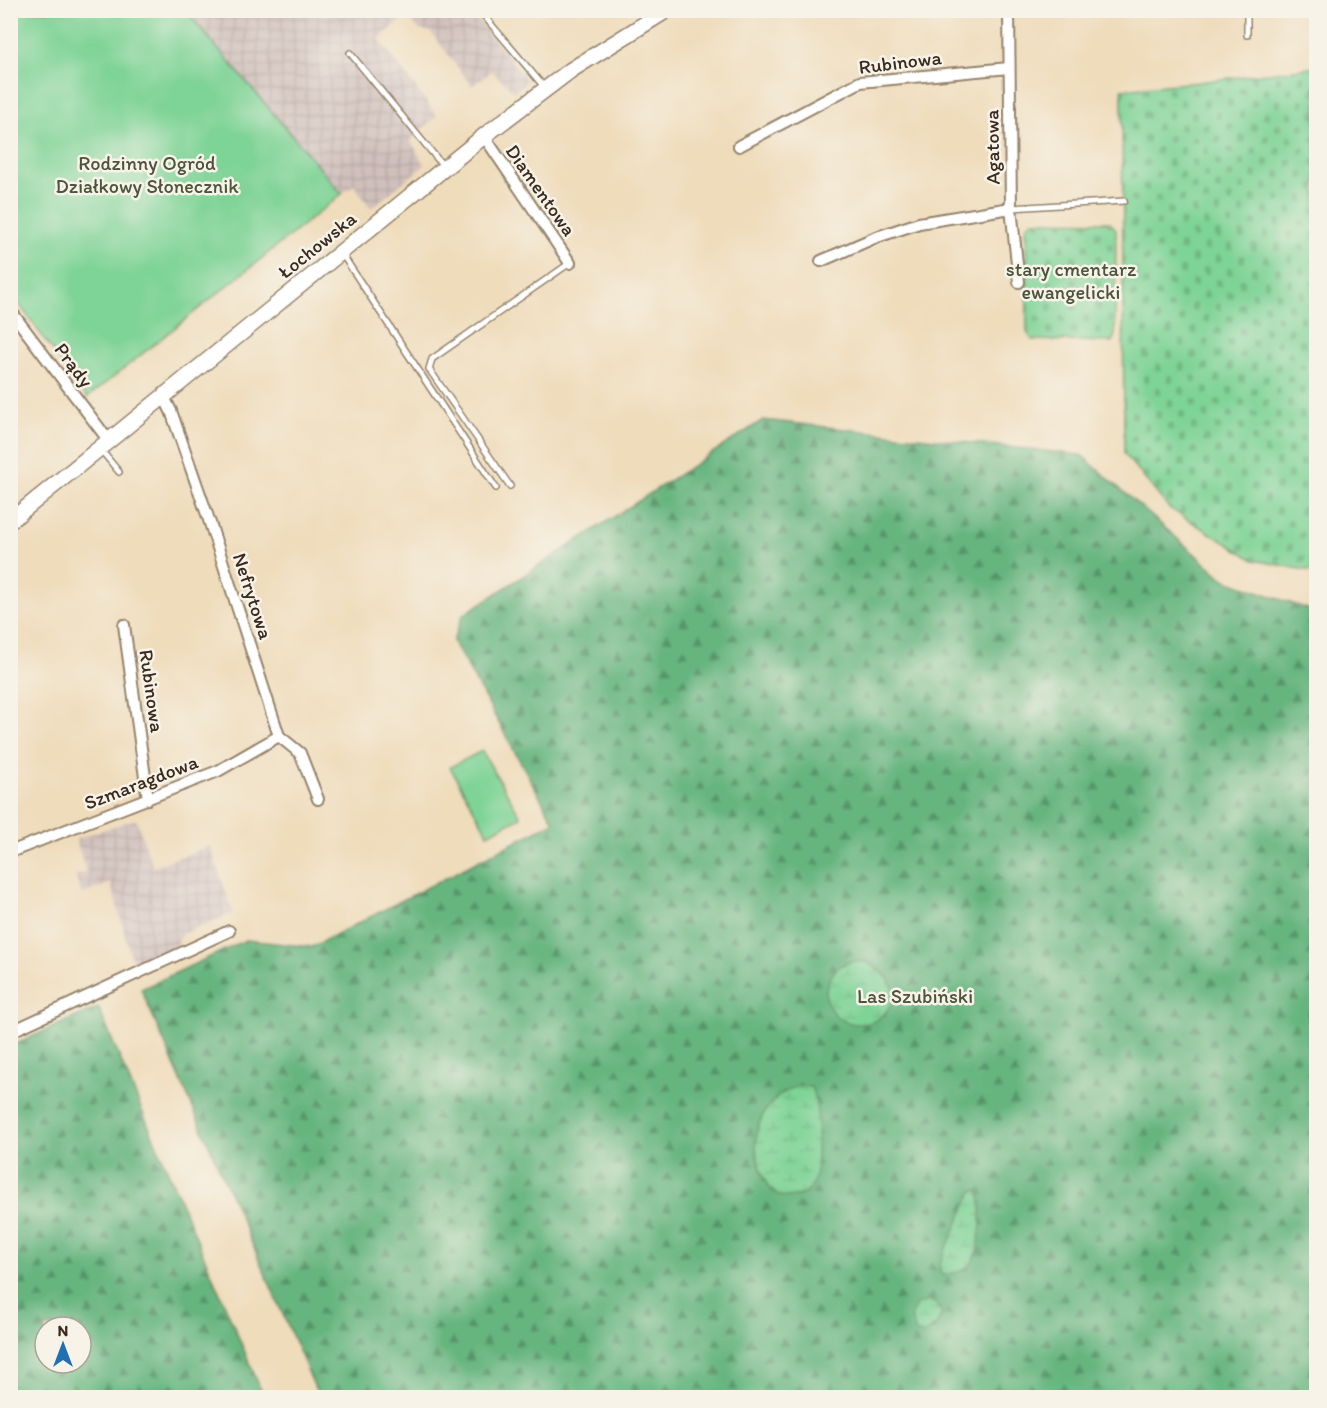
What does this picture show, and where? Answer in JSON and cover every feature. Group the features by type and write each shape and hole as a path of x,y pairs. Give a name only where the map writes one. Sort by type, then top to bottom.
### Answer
{"main road":[{"name":"Łochowska","path":"10,521 484,136 571,70 661,12"}],"street":[{"name":"Agatowa","path":"1009,10 1011,208 1019,282"},
{"name":"Rubinowa","path":"739,146 860,82 1009,68"},
{"name":"Diamentowa","path":"484,136 570,263"},
{"path":"821,261 874,238 919,223 1011,208"},
{"name":"Prądy","path":"10,310 105,445"},
{"name":"Nefrytowa","path":"164,397 209,520 279,736"},
{"name":"Rubinowa","path":"124,624 148,799"},
{"path":"279,736 300,753 318,799"},
{"name":"Szmaragdowa","path":"10,852 218,771 279,736"},
{"path":"10,1032 229,931"}],"lane":[{"path":"479,10 546,89"},
{"path":"1247,10 1247,35"},
{"path":"350,53 445,168"},
{"path":"1011,208 1124,201"},
{"path":"341,252 496,489"},
{"path":"510,486 429,369 432,359 570,263"},
{"path":"105,445 118,472"}],"shaded area":[{"path":"186,11 471,11 528,81 514,91 492,71 472,86 430,31 420,30 406,16 379,39 437,116 410,140 425,165 371,208 354,185 342,194"},
{"path":"136,819 153,867 210,846 233,913 182,934 177,946 133,964 111,883 82,894 75,876 86,872 76,839"}],"green space":[{"name":"Rodzinny Ogród Działkowy Słonecznik","path":"10,11 186,11 342,194 87,398 11,293"},
{"path":"1316,67 1316,572 1254,560 1169,508 1124,454 1122,89"},
{"name":"stary cmentarz ewangelicki","path":"1033,221 1109,222 1116,229 1115,335 1112,342 1032,340 1027,332 1026,230 1027,225"},
{"name":"Las Szubiński","path":"763,420 1081,455 1224,579 1310,610 1316,608 1316,1397 319,1397 141,989 246,940 312,947 554,822 453,641 463,615"},
{"path":"482,751 521,817 488,834 450,767"},
{"path":"850,961 864,961 873,965 891,983 893,998 890,1006 878,1019 870,1023 854,1024 846,1022 833,1013 827,1000 827,987 831,975 840,966"},
{"path":"98,1007 264,1397 11,1397 11,1046"},
{"path":"799,1085 811,1087 816,1103 816,1169 810,1188 793,1197 779,1195 768,1186 757,1156 756,1143 757,1130 767,1108 786,1091"},
{"path":"978,1190 981,1224 974,1259 956,1273 942,1275 939,1267 942,1258 972,1192"},
{"path":"929,1301 935,1303 942,1312 937,1324 924,1334 916,1333 911,1317 916,1305"}]}
